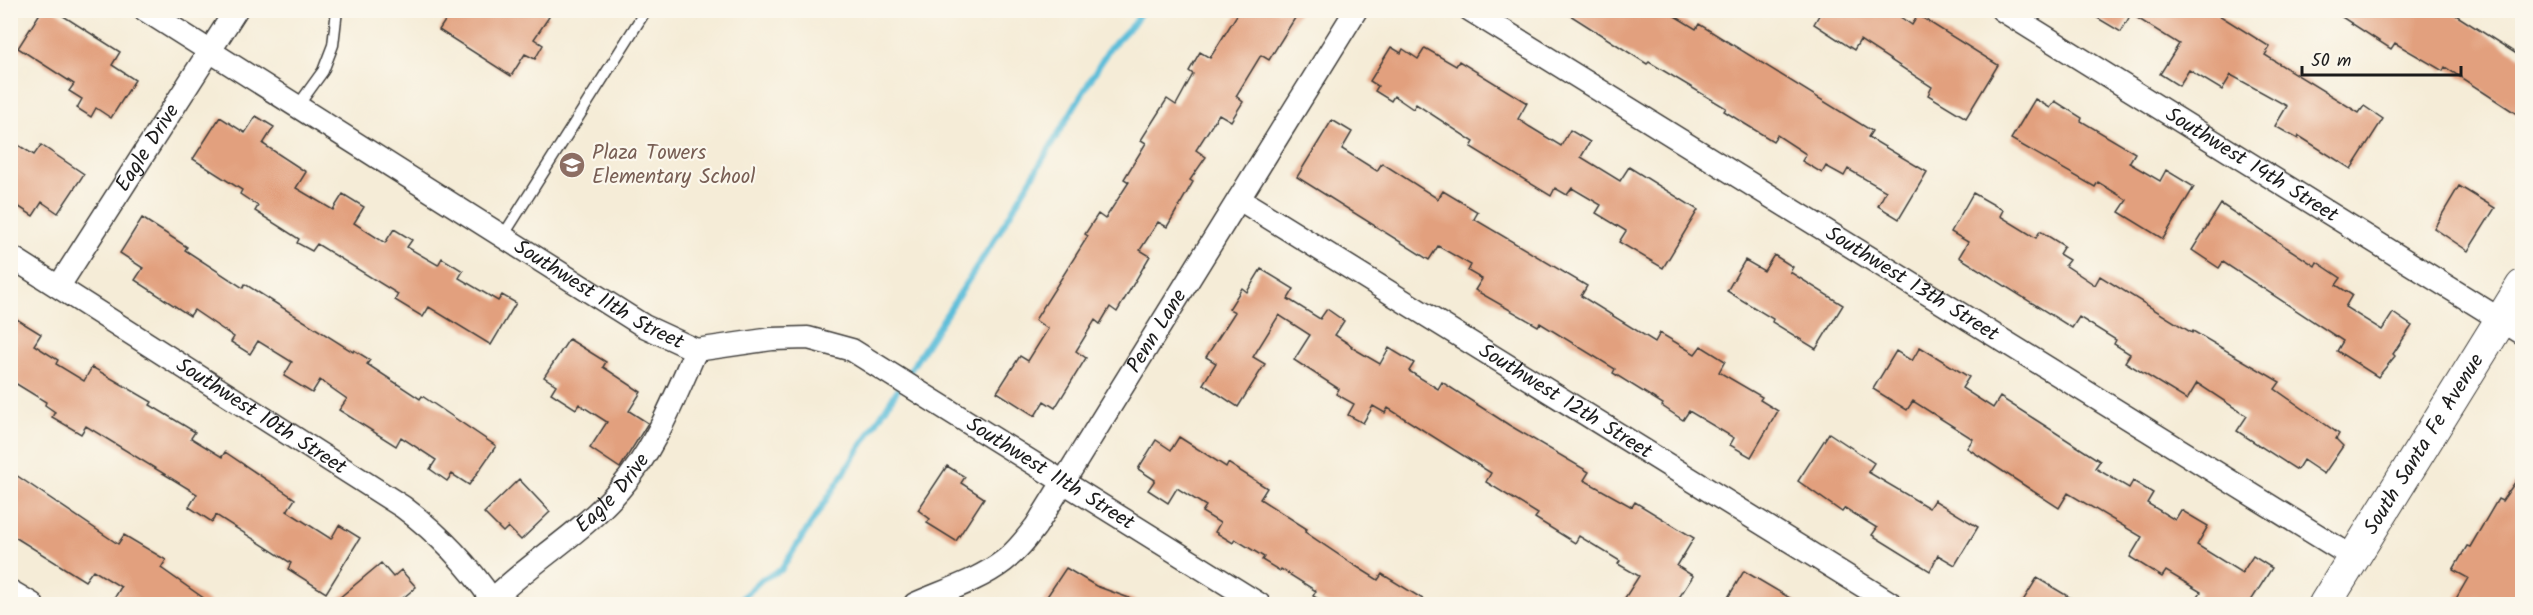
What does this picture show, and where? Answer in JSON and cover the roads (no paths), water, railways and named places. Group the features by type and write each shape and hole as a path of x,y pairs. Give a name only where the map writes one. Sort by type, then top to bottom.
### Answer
{"main road":[{"name":"South Santa Fe Avenue","path":"2325,604 2512,327 2523,286"}],"street":[{"name":"Southwest 11th Street","path":"145,10 644,326 696,350 772,339 808,338 852,350 1259,604"},
{"name":"Eagle Drive","path":"59,286 236,10"},
{"name":"Penn Lane","path":"915,604 973,579 1002,562 1017,549 1036,526 1356,10"},
{"name":"Southwest 13th Street","path":"1470,10 2354,558"},
{"name":"Southwest 14th Street","path":"2002,10 2512,327"},
{"name":"Southwest 12th Street","path":"1239,199 1892,604"},
{"name":"Southwest 10th Street","path":"10,256 403,507 453,550 474,574 493,602"},
{"name":"Eagle Drive","path":"493,602 519,574 596,515 620,489 639,464 676,395 696,350"},
{"path":"10,591 32,604"}],"lane":[{"path":"296,107 323,71 333,45 337,10"},
{"path":"503,236 646,10"}],"waterway":[{"path":"736,604 762,579 781,570 995,239 1109,49 1135,22 1142,10"}],"place":[{"name":"Plaza Towers Elementary School","path":"572,165"}]}
